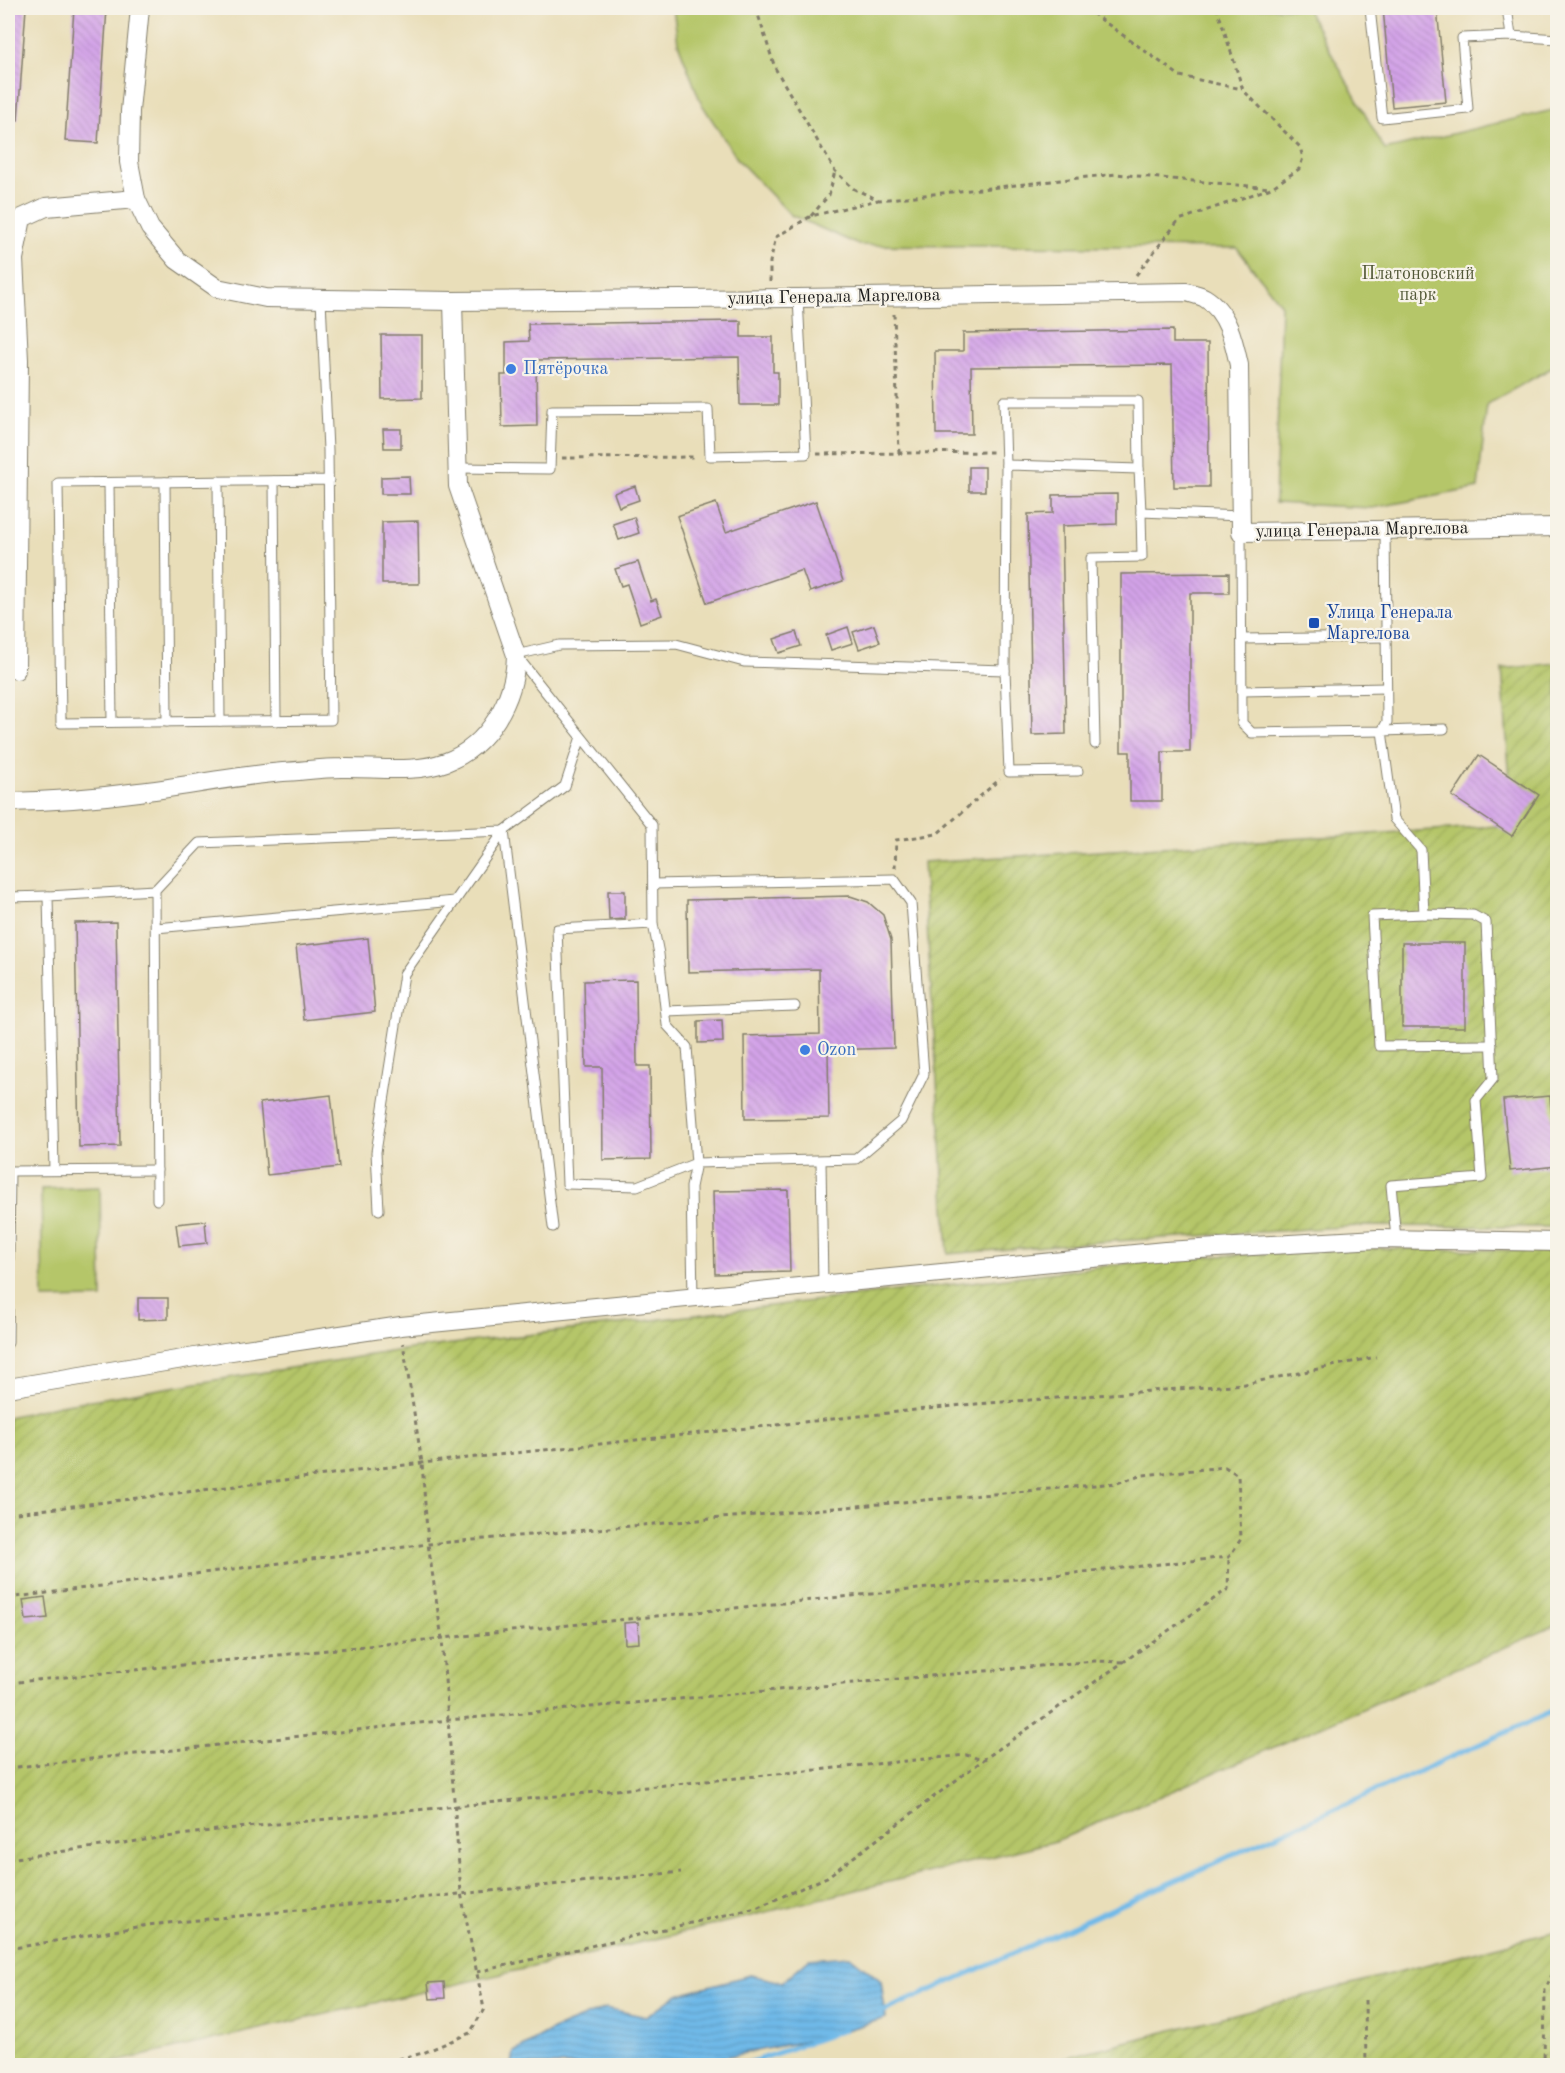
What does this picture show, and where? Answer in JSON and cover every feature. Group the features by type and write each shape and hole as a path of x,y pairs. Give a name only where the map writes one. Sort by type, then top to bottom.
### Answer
{"street":[{"name":"улица Генерала Маргелова","path":"140,8 130,111 129,152 136,199 150,228 177,260 217,288 266,298 453,301 1187,292 1206,299 1222,314 1233,339 1239,365 1241,524 1385,530 1557,527"},
{"path":"16,670 19,360 14,259 22,218 46,207 136,199"},
{"path":"8,802 56,801 279,773 340,768 418,768 446,762 477,744 504,706 515,675 516,655 458,486 453,301"},
{"path":"8,1388 401,1326 1165,1251 1396,1239 1557,1242"}],"lane":[{"path":"1370,8 1382,118 1468,109 1462,38 1511,36 1557,39"},
{"path":"1507,8 1511,36"},
{"path":"458,468 550,469 552,410 708,409 710,456 806,454 798,298"},
{"path":"321,300 328,480 331,720 61,723 58,483 328,480"},
{"path":"1078,771 1009,772 1005,670 1004,401 1137,401 1142,557 1091,558 1095,744"},
{"path":"1006,465 1139,469"},
{"path":"218,481 220,721"},
{"path":"274,481 276,721"},
{"path":"165,482 167,722"},
{"path":"109,483 112,722"},
{"path":"1141,513 1241,524 1242,723 1252,734 1444,729"},
{"path":"1385,530 1387,722 1382,731 1394,819 1421,850 1424,914"},
{"path":"1242,639 1385,637"},
{"path":"693,1298 691,1187 696,1163 687,1047 668,1025 653,924 652,825 516,655 559,645 676,644 744,662 1005,670"},
{"path":"1242,691 1386,688"},
{"path":"379,1210 376,1152 404,974 504,831 565,786 581,737"},
{"path":"8,897 155,890 199,843 504,831"},
{"path":"504,831 553,1227"},
{"path":"653,884 894,879 912,903 924,1074 901,1121 856,1159 696,1163 637,1186 567,1184 557,929 653,924"},
{"path":"155,890 157,1200"},
{"path":"48,896 54,1170"},
{"path":"156,928 455,901"},
{"path":"1396,1239 1391,1185 1482,1178 1476,1100 1493,1079 1492,1045 1486,922 1473,915 1372,916 1379,1046 1492,1045"},
{"path":"666,1011 795,1006"},
{"path":"821,1161 823,1285"},
{"path":"8,1343 9,1171 157,1170"}],"path":[{"path":"756,8 774,68 835,171 854,189 879,200"},
{"path":"1085,8 1180,76 1244,90"},
{"path":"1128,292 1129,284 1179,220 1271,188 1299,169 1303,158 1300,147 1244,90 1217,8"},
{"path":"770,290 770,262 776,237 811,216 830,195 835,171"},
{"path":"811,216 879,200 1116,174 1271,188"},
{"path":"894,297 899,453"},
{"path":"806,454 1005,452"},
{"path":"550,458 710,456"},
{"path":"894,879 896,840 937,834 1009,772"},
{"path":"393,2066 398,2060 423,2053 470,2034 484,2009 461,1893 442,1638 428,1544 422,1463 401,1326"},
{"path":"8,1514 422,1463 963,1405 1245,1384 1376,1357"},
{"path":"8,1598 428,1544 1117,1484 1143,1475 1225,1467 1238,1476 1241,1539 1229,1557 1228,1589 982,1760 827,1877 756,1908 477,1972"},
{"path":"8,1683 1229,1557"},
{"path":"8,1768 448,1720 1095,1661 1123,1662"},
{"path":"8,1859 217,1830 966,1755 982,1760"},
{"path":"8,1949 148,1925 681,1872"},
{"path":"1544,2066 1545,1989 1552,1975 1557,1973"},
{"path":"1365,2000 1366,2066"}],"green space":[{"name":"Платоновский парк","path":"673,8 1306,8 1385,150 1557,109 1557,365 1487,404 1478,488 1372,508 1275,503 1281,305 1237,248 859,245 791,215 738,160 701,103 678,43"},
{"path":"1557,663 1557,1227 1359,1226 948,1254 923,862 1513,825 1502,669"},
{"path":"100,1187 102,1298 43,1299 41,1189"},
{"path":"1360,1248 1557,1251 1557,1625 1056,1841 677,1934 102,2065 8,2065 8,1417 60,1405 402,1350 1164,1259"},
{"path":"1557,1931 1557,2065 1036,2065"}],"water":[{"path":"850,1956 881,1981 886,2018 816,2039 684,2065 512,2065 514,2052 553,2030 606,2008 646,2017 678,1994 750,1975 782,1982 809,1959"}],"building":[{"path":"8,8 26,8 18,120 8,120"},
{"path":"74,8 107,8 98,143 65,141"},
{"path":"1383,8 1437,8 1446,102 1392,107"},
{"path":"741,321 741,337 773,337 773,372 778,372 778,405 740,405 739,357 536,360 537,426 502,427 501,375 506,375 506,342 529,341 528,324"},
{"path":"1173,330 1173,343 1208,343 1209,487 1174,487 1172,365 971,367 972,434 936,434 935,351 963,351 963,333"},
{"path":"381,335 422,335 422,398 382,399"},
{"path":"383,429 401,429 401,448 384,448"},
{"path":"969,467 985,467 985,491 969,491"},
{"path":"409,476 410,494 381,494 381,477"},
{"path":"635,486 639,500 619,507 614,493"},
{"path":"1117,494 1117,524 1062,526 1066,734 1032,735 1028,514 1053,513 1053,495"},
{"path":"816,501 843,581 810,592 802,570 707,603 677,516 716,503 726,532"},
{"path":"634,517 639,533 619,540 613,524"},
{"path":"418,521 419,584 382,584 382,522"},
{"path":"638,562 651,601 656,599 662,615 640,623 627,584 621,586 615,569"},
{"path":"1229,573 1229,593 1190,593 1190,752 1162,752 1162,801 1130,801 1130,752 1121,752 1121,574"},
{"path":"874,625 880,642 859,649 853,632"},
{"path":"848,627 853,643 831,650 826,635"},
{"path":"796,632 801,646 779,653 774,639"},
{"path":"1479,755 1539,795 1512,836 1452,796"},
{"path":"608,891 625,891 625,919 609,920"},
{"path":"850,896 868,902 883,915 891,940 894,1048 828,1050 829,1118 745,1119 744,1036 820,1034 819,969 688,972 687,900"},
{"path":"116,922 120,1146 79,1147 75,923"},
{"path":"368,938 375,1012 304,1020 296,946"},
{"path":"1402,943 1465,943 1465,1027 1402,1027"},
{"path":"636,980 637,1066 650,1066 651,1159 603,1160 602,1067 586,1067 584,981"},
{"path":"722,1020 723,1042 698,1043 698,1021"},
{"path":"331,1095 339,1167 267,1175 260,1103"},
{"path":"1550,1096 1557,1166 1510,1171 1503,1100"},
{"path":"788,1190 790,1272 715,1274 713,1191"},
{"path":"205,1221 207,1243 179,1246 176,1224"},
{"path":"138,1298 168,1298 168,1319 138,1320"},
{"path":"45,1597 48,1618 26,1620 23,1600"},
{"path":"638,1622 639,1643 625,1644 624,1623"},
{"path":"444,1982 445,1998 430,1999 428,1983"}],"waterway":[{"path":"880,2013 1558,1709"},
{"path":"740,2066 844,2030"}],"place":[{"name":"Пятёрочка","path":"511,369"},
{"name":"Улица Генерала Маргелова","path":"1314,623"},
{"name":"Ozon","path":"805,1050"}]}
